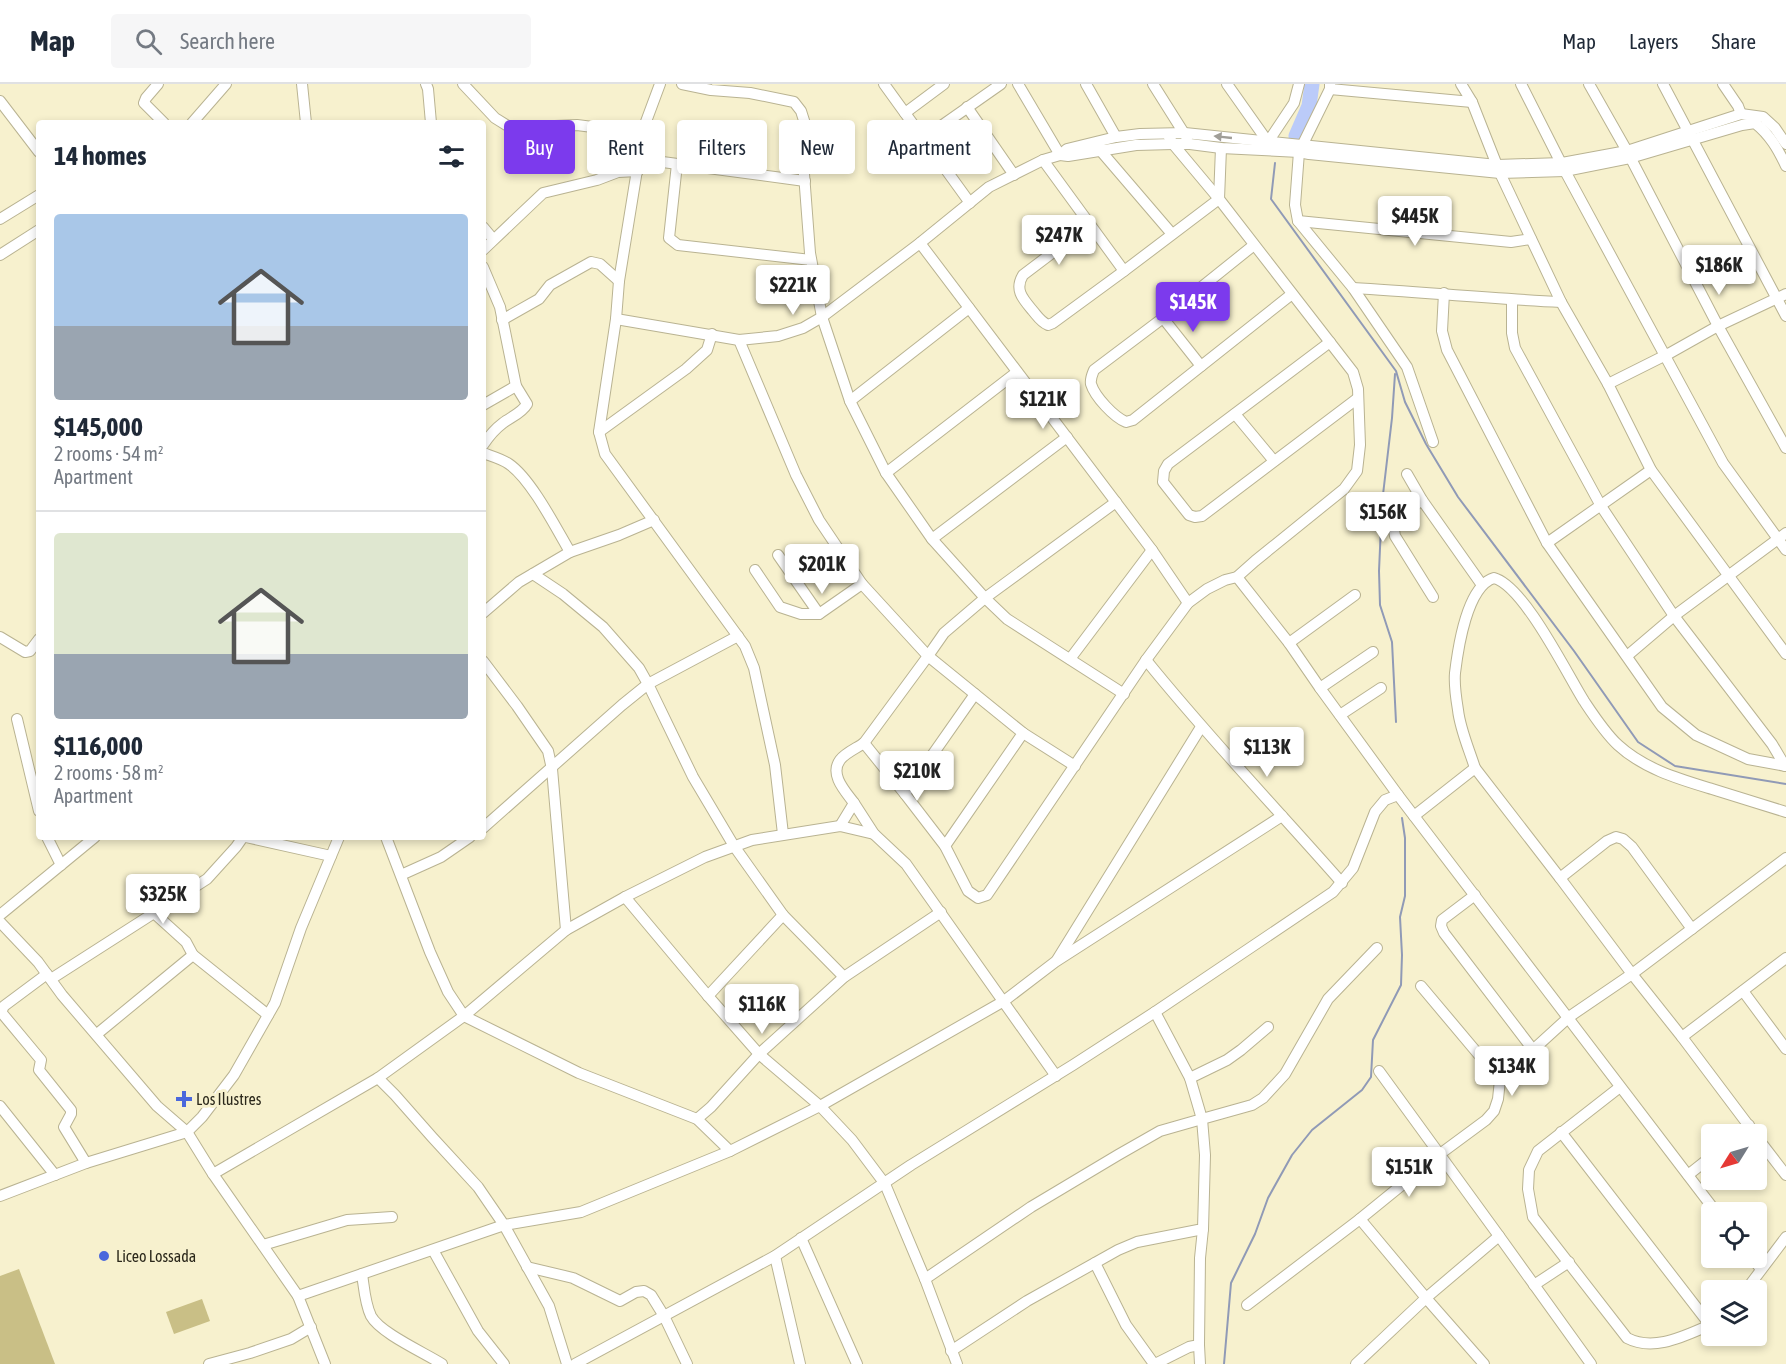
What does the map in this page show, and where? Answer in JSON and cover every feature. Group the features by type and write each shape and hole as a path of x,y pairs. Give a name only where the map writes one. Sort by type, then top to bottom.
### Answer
{"street":[{"path":"158,84 144,103 161,120"},
{"path":"195,120 226,84"},
{"path":"302,84 306,120"},
{"path":"426,84 431,120"},
{"path":"463,84 495,118 511,128 587,126"},
{"path":"647,120 660,84"},
{"path":"682,84 711,90 751,88 794,102 801,111 807,130 805,181 811,260 822,317 850,401 886,473 932,539 1007,619 1124,694"},
{"path":"884,84 910,120"},
{"path":"905,113 944,84"},
{"path":"949,120 1001,84"},
{"path":"1018,84 1060,155"},
{"path":"1086,84 1116,137"},
{"path":"1153,84 1190,144"},
{"path":"1227,84 1268,146"},
{"path":"1461,84 1472,102 1498,169 1561,302 1608,384 1651,470 1786,654"},
{"path":"1521,84 1723,463 1782,536 1786,550"},
{"path":"1589,84 1629,154 1718,326 1786,448"},
{"path":"1663,84 1781,296 1786,316"},
{"path":"1723,84 1741,114"},
{"path":"1268,146 1294,103 1297,86"},
{"path":"1433,442 1407,367 1353,288 1298,221 1295,205 1302,148 1330,86 1472,102"},
{"path":"0,100 36,148"},
{"path":"967,107 1014,175"},
{"path":"1691,136 1741,114 1762,117 1781,137 1786,166"},
{"path":"616,319 739,340 778,336 802,328 822,317 989,188 1043,160 1060,155 1067,149 1136,145 1171,139 1185,133 1268,146 1302,148 1309,154 1498,169 1564,167 1629,154 1691,136 1755,123 1781,137"},
{"path":"1099,146 1116,137 1140,134 1221,148 1268,146"},
{"path":"864,743 945,846 968,891 978,898 987,895 1146,660 1188,603 1216,584 1237,577 1344,489 1357,471 1360,445 1358,389 1353,372 1171,139"},
{"path":"1099,146 1172,234"},
{"path":"1219,199 1221,148"},
{"path":"1043,160 1124,271"},
{"path":"665,162 677,164 669,238 674,243 811,260"},
{"path":"486,247 543,193 613,174"},
{"path":"637,174 619,281 616,319 599,432 605,454 745,646 754,668 775,765 783,834"},
{"path":"752,174 805,181"},
{"path":"949,174 970,203"},
{"path":"0,219 36,198"},
{"path":"1089,225 1023,275 1020,282 1019,292 1022,298 1042,322 1048,325 1219,199"},
{"path":"1298,221 1511,242 1531,239"},
{"path":"486,231 493,239"},
{"path":"0,255 36,232"},
{"path":"920,243 1152,550 1188,603"},
{"path":"1254,245 1094,370 1091,379 1092,386 1112,413 1126,422 1133,420 1292,294"},
{"path":"502,320 538,299 550,285 591,262 600,264 619,281"},
{"path":"486,274 500,307 516,386 527,403 525,408 490,433 486,440"},
{"path":"1353,288 1561,302"},
{"path":"1444,293 1442,331 1448,350 1548,543 1662,707 1696,735 1748,759 1786,766"},
{"path":"1608,384 1718,326 1781,296"},
{"path":"1512,300 1512,333 1515,348 1601,506 1674,616 1772,744 1786,766"},
{"path":"850,401 969,308"},
{"path":"1163,318 1201,366"},
{"path":"599,432 686,369 706,350 712,334"},
{"path":"739,340 801,484 819,520 862,584 928,656 1023,733 1074,766"},
{"path":"1330,342 1168,464 1164,471 1163,482 1189,515 1202,516 1358,398"},
{"path":"886,473 1017,372"},
{"path":"486,403 516,386"},
{"path":"1235,414 1274,461"},
{"path":"932,539 1066,437"},
{"path":"486,454 509,464 524,479 570,552"},
{"path":"1548,543 1651,470"},
{"path":"1407,474 1422,500 1482,585"},
{"path":"1422,500 1395,520 1394,530 1395,536 1433,597"},
{"path":"1056,1076 906,864 874,834 839,782 836,771 839,760 864,743 944,633 985,598 1116,502"},
{"path":"486,610 519,582 570,552 619,536 654,520"},
{"path":"1627,656 1674,616 1782,536"},
{"path":"1070,659 1152,550"},
{"path":"778,555 819,614"},
{"path":"755,570 780,607 801,614 819,614 862,584"},
{"path":"533,574 603,627 639,669 693,777 734,846 783,915 844,978"},
{"path":"1237,577 1289,644 1398,795 1708,1202"},
{"path":"1747,1124 1475,768 1458,712 1455,674 1465,621 1473,599 1482,585 1490,579 1500,579 1518,596 1540,627 1585,703 1607,732 1627,752 1672,776 1786,812"},
{"path":"1289,644 1355,595"},
{"path":"486,822 552,769 648,684 738,636"},
{"path":"0,637 25,652 30,651 36,643"},
{"path":"1320,688 1373,652"},
{"path":"1146,660 1201,727 1342,884"},
{"path":"486,665 518,706 548,751 552,769 566,930"},
{"path":"1341,715 1381,688"},
{"path":"905,794 975,694"},
{"path":"17,719 36,798"},
{"path":"1055,962 1201,727"},
{"path":"945,846 1023,733"},
{"path":"1414,816 1475,768"},
{"path":"576,1364 775,1256 911,1165 1155,1012 1333,892 1353,868 1375,812 1385,800 1398,795"},
{"path":"840,826 854,803"},
{"path":"298,1296 504,1226 581,1212 730,1151 819,1106 1004,1001 1055,962 1282,816"},
{"path":"213,1174 378,1078 464,1016 566,930 625,897 705,857 752,840 840,826 874,834"},
{"path":"1560,878 1607,841 1616,837 1623,839 1632,847 1692,929"},
{"path":"48,840 61,865"},
{"path":"0,915 91,840"},
{"path":"86,1163 64,1126 71,1110 39,1070 40,1060 1,1012 4,1006 207,879 242,840"},
{"path":"259,840 331,856"},
{"path":"0,1196 86,1163 188,1132 234,1075 275,1003 301,928 338,840"},
{"path":"387,840 430,952 448,992 464,1016 579,1073 697,1119 730,1151"},
{"path":"400,875 441,856 465,840"},
{"path":"1247,1305 1486,1120 1494,1111 1500,1080 1569,1017 1632,974 1786,858"},
{"path":"1475,895 1442,920 1441,926 1534,1051"},
{"path":"625,897 759,1054 819,1106 852,1140 885,1184 925,1278 957,1364"},
{"path":"697,1119 711,1107 759,1054 844,978 941,912"},
{"path":"154,913 186,942 193,955 268,1016"},
{"path":"708,996 783,915"},
{"path":"0,922 98,1034 157,1106 188,1132 213,1174 298,1296 325,1364"},
{"path":"925,1278 1031,1207 1160,1131 1252,1105 1263,1098 1285,1074 1328,999 1377,948"},
{"path":"98,1034 193,955"},
{"path":"1682,1037 1786,958"},
{"path":"1421,986 1500,1080"},
{"path":"1743,991 1786,1049"},
{"path":"1155,1012 1190,1078 1202,1119 1205,1155 1200,1258 1200,1364"},
{"path":"1190,1078 1227,1060 1268,1027"},
{"path":"1378,1071 1591,1364"},
{"path":"378,1078 478,1187 504,1226 549,1306 567,1364"},
{"path":"1620,1087 1538,1151 1529,1170 1528,1189 1533,1217 1627,1338 1645,1343 1676,1340 1701,1329"},
{"path":"0,1106 55,1175"},
{"path":"1561,1132 1701,1311"},
{"path":"1767,1150 1786,1175"},
{"path":"1688,1175 1701,1165"},
{"path":"263,1245 347,1220 392,1217"},
{"path":"1360,1219 1484,1364"},
{"path":"951,1351 1027,1301 1118,1250 1137,1242 1203,1229"},
{"path":"1356,1364 1426,1298 1499,1236"},
{"path":"1753,1280 1786,1237"},
{"path":"801,1238 857,1364"},
{"path":"433,1250 478,1331 504,1364"},
{"path":"775,1256 800,1364"},
{"path":"1534,1285 1569,1262"},
{"path":"1095,1263 1126,1326 1154,1364 1189,1347 1199,1345"},
{"path":"527,1268 573,1278 620,1301 636,1292 644,1291 651,1294 687,1364"},
{"path":"362,1274 370,1314 375,1322 435,1362"},
{"path":"209,1364 247,1359 311,1327"}],"shaded area":[{"path":"19,1269 55,1364 0,1364 0,1276"},
{"path":"202,1299 210,1321 174,1334 166,1312"}],"waterway":[{"path":"1296,136 1309,106 1312,84"},
{"path":"1275,163 1271,199 1396,371 1405,402 1426,444 1458,497 1574,651 1638,742 1675,766 1786,784"},
{"path":"1395,374 1382,503 1379,571 1380,605 1392,642 1396,722"},
{"path":"1224,1364 1231,1283 1255,1234 1268,1198 1292,1155 1312,1130 1362,1090 1371,1077 1373,1040 1401,985 1400,917 1405,896 1405,838 1402,818"}],"place":[{"name":"Los Ilustres","path":"184,1099"},
{"name":"Liceo Lossada","path":"104,1256"}]}
